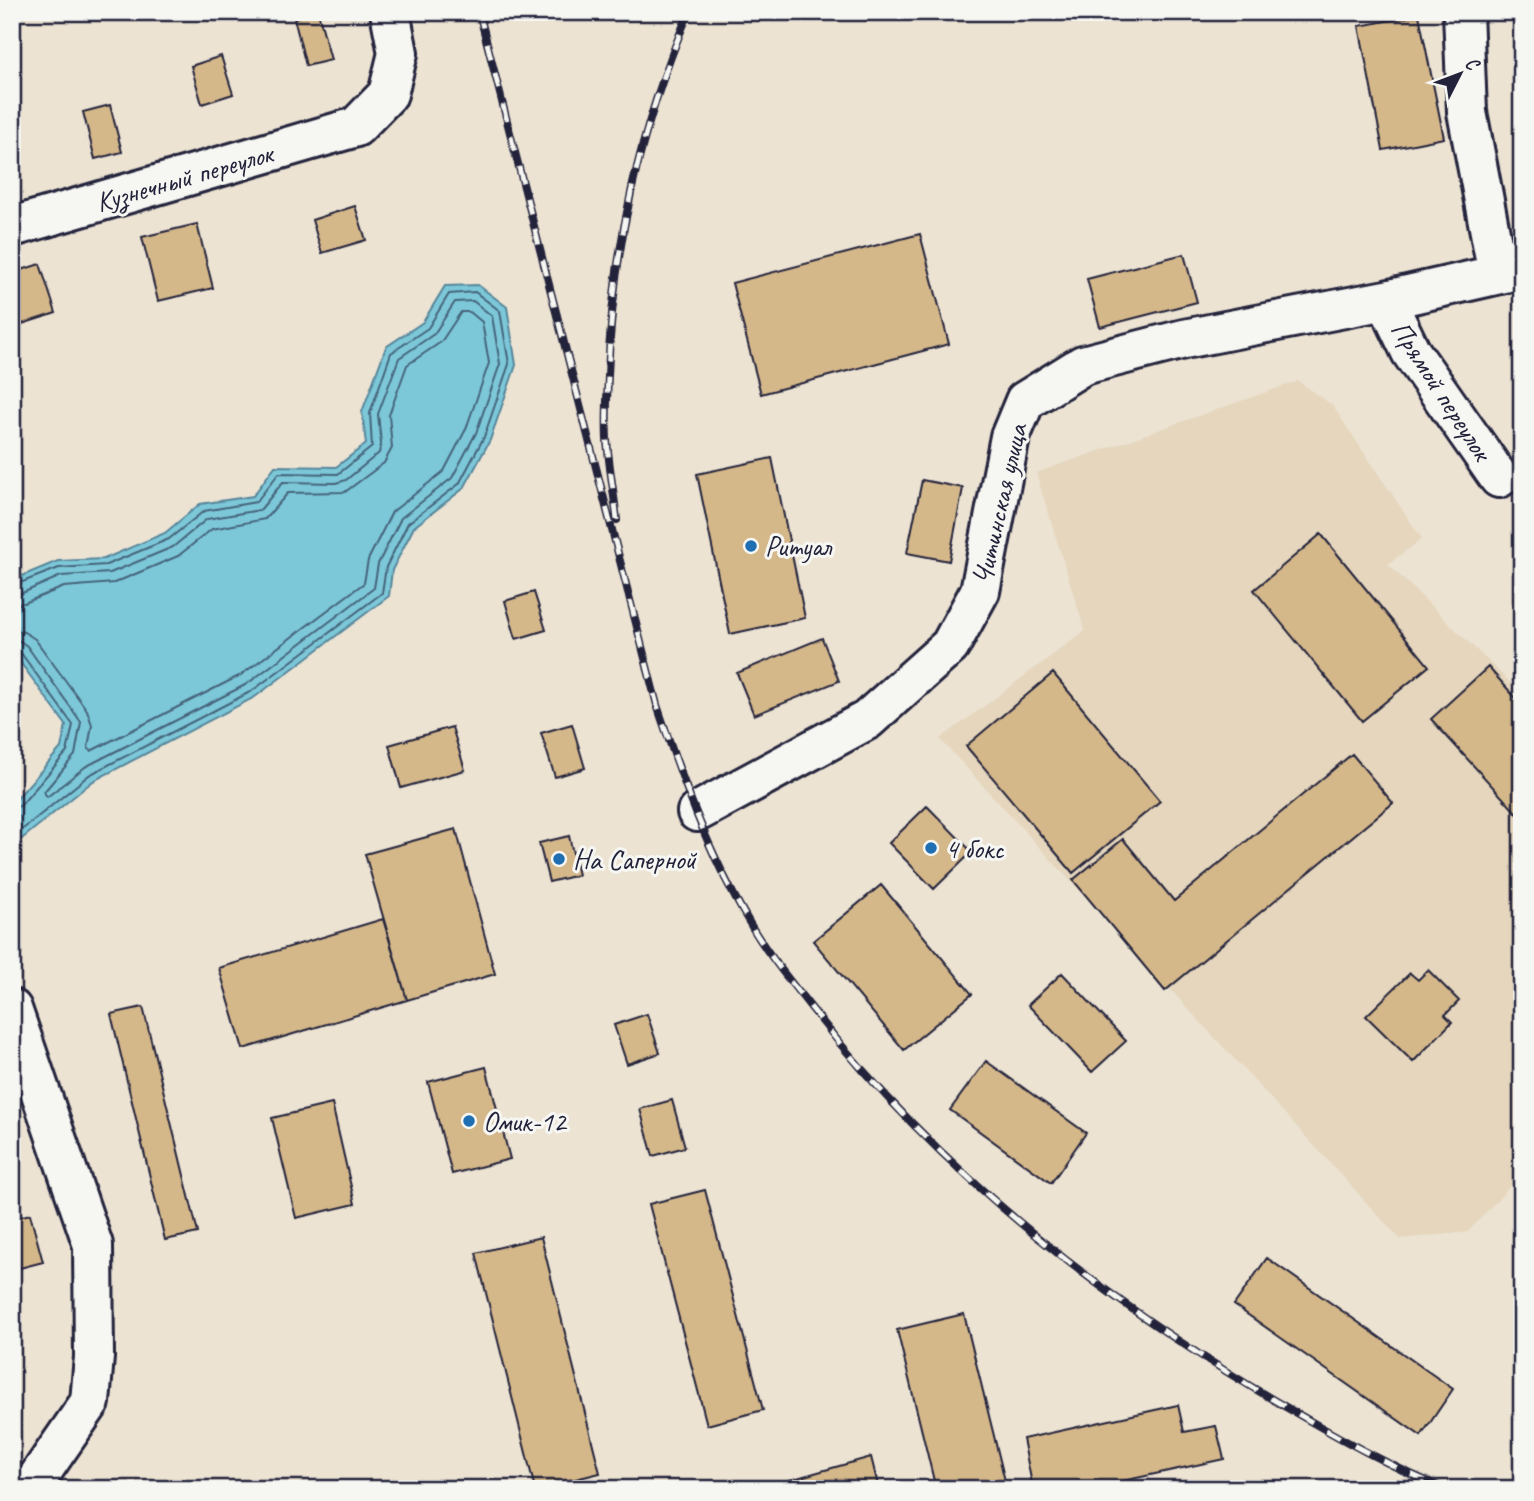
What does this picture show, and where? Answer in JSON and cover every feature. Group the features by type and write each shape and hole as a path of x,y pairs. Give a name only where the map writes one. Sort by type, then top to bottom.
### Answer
{"street":[{"name":"Кузнечный переулок","path":"12,227 356,127 388,94 398,53 390,12"},
{"path":"1463,12 1467,112 1510,272"},
{"name":"Читинская улица","path":"697,812 867,720 950,646 980,591 1010,437 1025,401 1083,365 1184,339 1386,300 1510,272"},
{"name":"Прямой переулок","path":"1386,300 1410,352 1499,478"},
{"path":"12,1009 93,1245 94,1357 90,1402 30,1489"}],"shaded area":[{"path":"1298,381 1332,405 1422,539 1388,564 1522,694 1522,1173 1468,1232 1400,1239 940,739 1085,631 1036,473"}],"water":[{"path":"478,285 507,307 516,365 490,440 464,488 414,527 392,570 389,596 255,697 93,781 12,847 12,804 61,748 66,725 12,651 12,580 58,561 104,559 165,533 200,504 253,496 275,466 336,467 366,444 362,412 386,347 423,322 445,286"}],"building":[{"path":"318,12 331,60 306,66 294,18"},
{"path":"1419,15 1444,138 1383,150 1359,26"},
{"path":"221,56 233,94 202,104 191,66"},
{"path":"110,105 122,152 95,159 83,112"},
{"path":"355,206 366,240 322,253 312,220"},
{"path":"197,224 213,288 158,301 142,237"},
{"path":"920,234 949,344 761,394 732,283"},
{"path":"1184,254 1197,302 1100,327 1087,279"},
{"path":"40,264 56,313 16,326 12,315 12,273"},
{"name":"Ритуал","path":"772,458 805,618 730,634 697,474"},
{"path":"922,480 963,488 949,561 907,553"},
{"path":"1321,534 1429,666 1362,721 1254,590"},
{"path":"534,592 546,630 516,639 505,601"},
{"path":"822,638 839,681 754,715 737,673"},
{"path":"1488,667 1522,705 1522,819 1431,719"},
{"path":"1053,673 1160,801 1073,873 966,746"},
{"path":"572,724 585,768 555,777 541,733"},
{"path":"452,727 465,770 401,788 389,745"},
{"path":"1352,754 1393,803 1165,991 1073,880 1123,839 1174,901"},
{"name":"4 бокс","path":"927,806 972,852 934,889 889,843"},
{"path":"456,829 495,974 407,1000 365,854"},
{"name":"На Саперной","path":"569,836 578,875 549,882 539,843"},
{"path":"881,885 972,994 904,1050 813,941"},
{"path":"383,919 407,1000 243,1049 219,968"},
{"path":"1428,970 1459,1001 1445,1015 1452,1022 1413,1062 1366,1016 1410,973 1418,980"},
{"path":"1062,973 1126,1041 1092,1072 1028,1005"},
{"path":"143,1007 198,1233 165,1240 111,1014"},
{"path":"647,1014 660,1053 627,1064 614,1025"},
{"path":"986,1061 1086,1133 1051,1183 950,1110"},
{"name":"Омик-12","path":"486,1067 510,1159 452,1174 428,1082"},
{"path":"672,1100 685,1147 653,1156 640,1109"},
{"path":"332,1104 355,1204 296,1218 272,1118"},
{"path":"705,1190 763,1410 707,1425 649,1204"},
{"path":"30,1214 43,1262 12,1270 12,1219"},
{"path":"541,1237 600,1473 535,1489 476,1253"},
{"path":"1267,1258 1453,1389 1421,1436 1234,1305"},
{"path":"964,1314 1007,1489 936,1489 897,1330"},
{"path":"1178,1405 1184,1432 1216,1426 1224,1459 1086,1489 1033,1489 1023,1439"},
{"path":"871,1457 879,1489 758,1489"}],"railway":[{"path":"479,12 657,705 709,843 756,934 790,981 866,1074 919,1130 1035,1235 1096,1283 1225,1371 1347,1442 1445,1489"},
{"path":"617,520 607,424 615,282 622,236 643,144 656,99 689,12"}],"place":[{"name":"Ритуал","path":"751,546"},
{"name":"4 бокс","path":"931,848"},
{"name":"На Саперной","path":"559,859"},
{"name":"Омик-12","path":"469,1121"}]}
